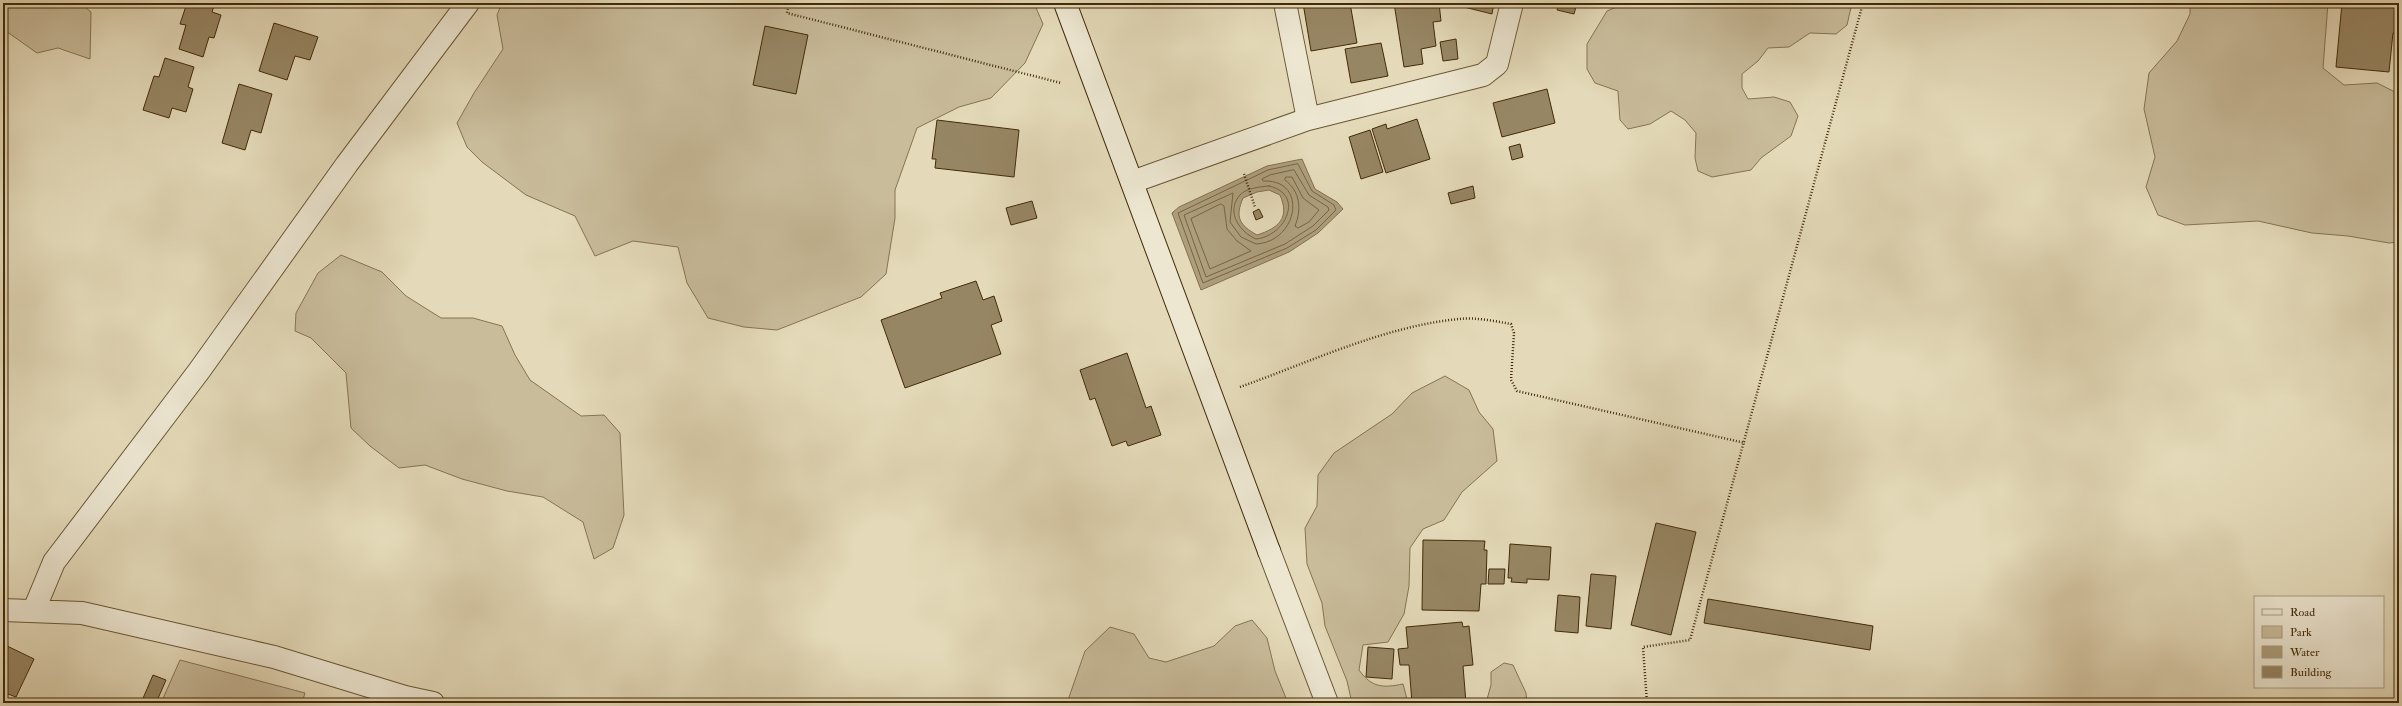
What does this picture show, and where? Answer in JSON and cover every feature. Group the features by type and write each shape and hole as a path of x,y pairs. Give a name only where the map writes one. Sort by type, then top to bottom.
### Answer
{"street":[{"path":"34,610 54,562 199,371 347,164 468,3"},
{"path":"1065,3 1211,397 1327,703"},
{"path":"1285,3 1308,119"},
{"path":"1132,182 1308,119 1483,75 1497,64 1512,3"},
{"path":"3,610 82,613 259,653 432,703"}],"path":[{"path":"789,3 787,13 1066,84"},
{"path":"1647,703 1643,647 1690,640 1863,3"},
{"path":"1243,172 1256,207"},
{"path":"1211,397 1385,334 1460,318 1510,324 1514,333 1510,380 1517,391 1744,443"}],"green space":[{"path":"3,3 80,3 91,12 90,59 58,48 37,53 3,29"},
{"path":"502,3 1034,3 1043,24 1025,63 991,98 959,107 917,128 895,190 895,218 886,274 861,297 777,330 744,327 708,318 687,283 678,247 633,241 595,256 575,216 526,195 482,162 467,147 457,123 474,93 503,49 497,15"},
{"path":"1626,3 1852,3 1847,25 1836,34 1810,33 1789,47 1768,48 1758,61 1742,74 1742,88 1748,99 1774,97 1790,102 1798,116 1791,136 1761,158 1751,170 1712,177 1698,171 1695,158 1696,133 1685,120 1671,111 1650,124 1628,129 1620,120 1618,91 1595,83 1587,69 1587,44 1607,11"},
{"path":"2190,3 2328,3 2323,68 2344,85 2377,83 2399,94 2399,242 2389,243 2348,236 2312,233 2258,221 2185,225 2158,215 2146,187 2155,157 2144,109 2149,73 2177,41 2190,14"},
{"path":"341,255 382,272 406,296 441,318 473,318 502,326 515,355 530,380 581,416 604,415 620,433 624,515 613,548 594,559 583,522 543,497 507,491 462,479 425,465 399,468 370,446 351,428 346,373 311,338 295,331 296,313 318,273"},
{"path":"1445,376 1469,390 1479,412 1493,429 1497,461 1462,492 1444,520 1423,529 1410,548 1409,586 1404,614 1388,642 1363,645 1359,670 1369,680 1378,685 1390,686 1403,684 1408,703 1352,703 1347,681 1325,626 1322,603 1307,564 1305,528 1317,506 1318,475 1334,453 1392,414 1412,393"},
{"path":"1252,620 1267,638 1275,671 1288,703 1067,703 1085,651 1110,627 1134,634 1149,658 1166,662 1214,646 1235,626"},
{"path":"180,660 305,693 302,703 161,703"},
{"path":"1504,663 1513,665 1526,693 1527,703 1486,703 1491,685 1491,672"}],"water":[{"path":"1302,159 1315,189 1337,202 1343,209 1318,233 1289,252 1201,290 1172,213 1179,207 1267,166","holes":["1269,190 1280,195 1284,210 1283,216 1277,225 1257,235 1246,228 1240,220 1239,215 1243,198 1257,192"]}],"building":[{"path":"187,3 215,3 212,12 221,15 214,38 209,37 203,57 179,49 186,25 180,24"},
{"path":"1303,3 1350,3 1357,43 1311,51"},
{"path":"1394,3 1439,3 1441,21 1433,22 1436,46 1421,49 1423,64 1404,67"},
{"path":"1465,3 1494,3 1492,14 1464,7"},
{"path":"1559,3 1577,3 1574,14 1557,10"},
{"path":"2342,3 2399,3 2398,34 2393,33 2389,72 2336,67"},
{"path":"274,23 318,37 310,60 295,56 287,80 259,71"},
{"path":"765,26 808,35 796,94 753,85"},
{"path":"1456,39 1458,59 1443,61 1440,42"},
{"path":"1381,43 1388,76 1351,83 1345,49"},
{"path":"165,58 194,67 188,87 193,89 186,112 172,108 169,118 143,110 154,76 159,77"},
{"path":"239,84 272,94 261,133 251,130 245,150 222,143"},
{"path":"1547,89 1555,123 1502,137 1493,103"},
{"path":"1417,119 1430,159 1386,173 1372,129 1386,124 1387,129"},
{"path":"937,120 1019,130 1014,177 935,168 936,159 932,159"},
{"path":"1370,130 1383,172 1361,179 1349,137"},
{"path":"1520,144 1523,157 1512,160 1509,147"},
{"path":"1473,186 1475,198 1451,204 1448,193"},
{"path":"1032,201 1037,218 1011,225 1006,208"},
{"path":"1259,209 1263,217 1256,220 1253,212"},
{"path":"976,281 983,300 994,296 1002,321 991,325 1001,354 905,388 881,320 942,298 940,293"},
{"path":"1127,353 1146,408 1151,406 1161,435 1128,446 1126,441 1112,446 1095,398 1090,400 1080,370"},
{"path":"1656,523 1696,532 1671,635 1631,625"},
{"path":"1423,540 1485,541 1484,550 1487,550 1486,584 1481,584 1479,611 1422,610"},
{"path":"1510,544 1551,547 1549,580 1527,579 1527,583 1511,582 1512,578 1508,578"},
{"path":"1489,569 1505,569 1504,584 1488,584"},
{"path":"1591,574 1616,576 1611,629 1586,626"},
{"path":"1558,595 1580,597 1578,633 1555,631"},
{"path":"1708,599 1873,626 1870,650 1704,623"},
{"path":"1462,622 1463,627 1469,626 1473,665 1463,666 1466,703 1412,703 1409,665 1400,665 1398,649 1408,648 1406,627"},
{"path":"3,644 34,659 16,697 8,694 4,703"},
{"path":"1368,647 1394,649 1392,679 1366,677"},
{"path":"153,675 166,680 156,703 141,703"}]}
